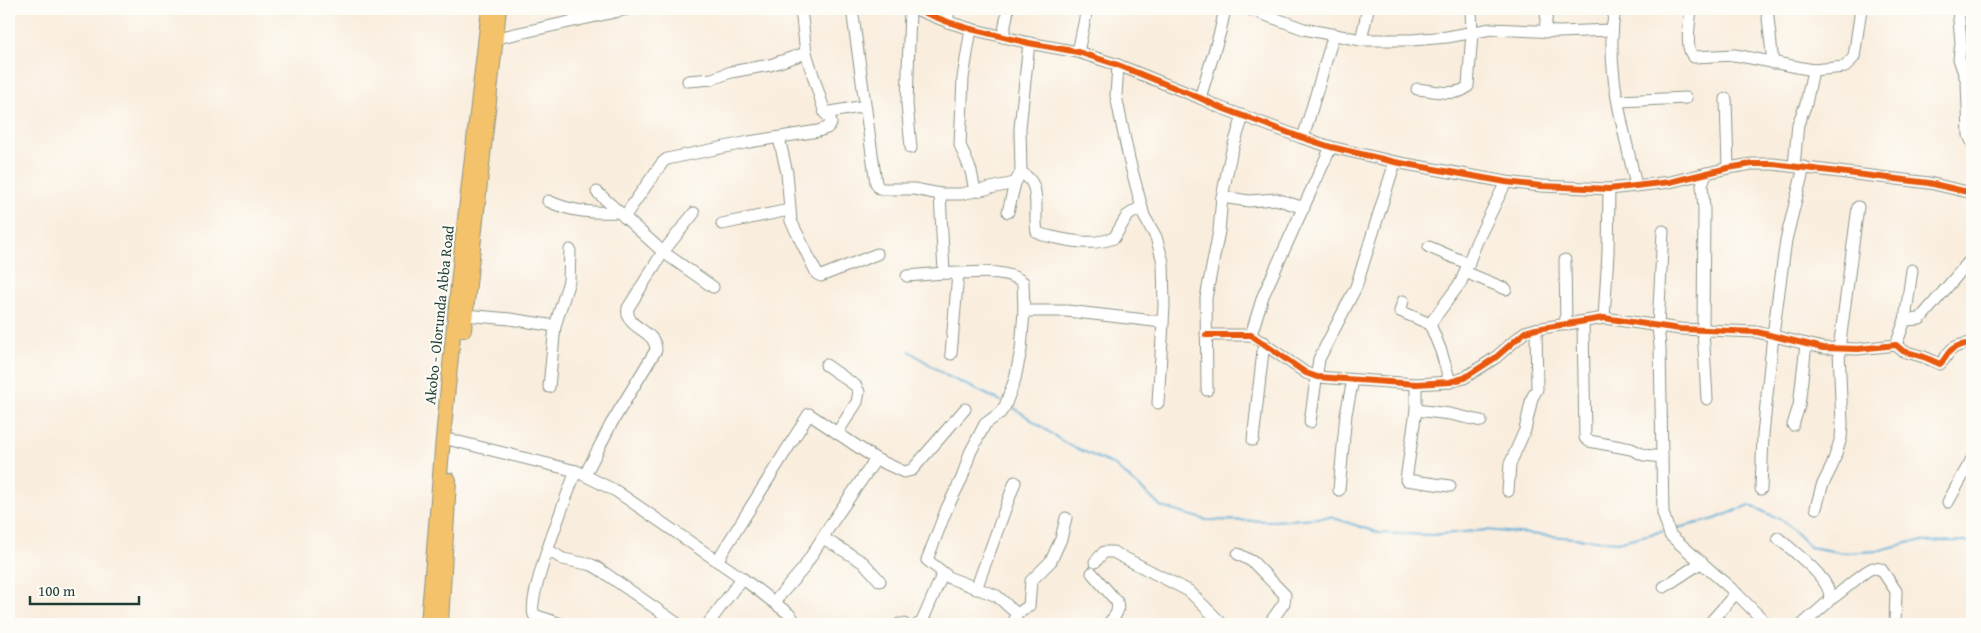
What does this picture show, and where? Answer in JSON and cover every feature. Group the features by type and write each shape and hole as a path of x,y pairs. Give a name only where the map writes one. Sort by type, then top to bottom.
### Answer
{"main road":[{"name":"Akobo - Olorunda Abba Road","path":"441,624 435,608 443,438 464,225 489,9"},
{"name":"Akobo - Olorunda Abba Road","path":"428,624 435,608 451,440 499,9"}],"street":[{"path":"496,38 628,9"},
{"path":"621,214 667,159 827,128 831,124 830,118 825,113 806,53 801,9"},
{"path":"852,9 870,135 872,164 878,188 914,189 940,194 962,194 1015,183"},
{"path":"910,9 907,104 911,148"},
{"path":"915,9 971,29 1078,52 1118,65 1219,107 1331,147 1395,162 1506,182 1541,186 1610,189 1670,182 1752,164 1799,166 1929,183 1972,193"},
{"path":"948,9 948,22"},
{"path":"1003,37 1008,9"},
{"path":"1078,52 1087,9"},
{"path":"1200,98 1225,9"},
{"path":"1249,9 1304,28 1361,40 1412,40 1491,29 1545,32 1612,30"},
{"path":"1361,40 1368,9"},
{"path":"1417,89 1456,92 1464,91 1468,86 1472,33 1471,9"},
{"path":"1545,32 1548,9"},
{"path":"1615,9 1612,30 1613,73 1636,186"},
{"path":"1691,9 1688,48 1690,54 1694,57 1735,55 1813,70 1845,67 1852,62 1857,46 1860,9"},
{"path":"1767,9 1773,63"},
{"path":"1958,9 1961,44 1959,59 1969,74 1969,135 1972,142"},
{"path":"971,29 963,78 960,145 972,171 975,191"},
{"path":"1303,138 1334,34"},
{"path":"1008,212 1015,183 1021,172 1020,128 1029,43"},
{"path":"688,82 712,79 731,72 770,65 806,53"},
{"path":"1118,65 1116,96 1118,111 1141,207 1161,251 1164,281 1158,403"},
{"path":"1761,489 1762,434 1773,335 1786,240 1799,166 1798,124 1806,104 1813,70"},
{"path":"1619,101 1686,98"},
{"path":"1726,99 1728,168"},
{"path":"825,113 865,106"},
{"path":"1207,390 1206,298 1219,231 1222,197 1231,154 1243,116"},
{"path":"780,138 787,173 791,221 817,274 821,276 877,254"},
{"path":"1251,334 1263,296 1331,147"},
{"path":"1310,422 1319,359 1356,287 1395,162"},
{"path":"1021,172 1032,183 1037,232 1043,235 1077,242 1103,242 1114,238 1127,216 1141,207"},
{"path":"1706,173 1702,185 1704,208 1703,330 1707,399"},
{"path":"1430,324 1443,305 1457,290 1477,241 1506,182"},
{"path":"1604,318 1610,189"},
{"path":"597,192 663,252 712,287"},
{"path":"940,194 944,273"},
{"path":"1222,197 1249,201 1276,199 1304,208"},
{"path":"548,201 576,211 621,214"},
{"path":"1816,508 1822,486 1832,466 1841,438 1839,349 1858,207"},
{"path":"722,224 789,210"},
{"path":"561,624 538,617 532,611 548,550 581,473 656,350 656,343 653,338 629,320 627,315 628,308 663,252 694,213"},
{"path":"1663,231 1658,326 1660,347 1662,513 1670,535 1736,593 1767,624"},
{"path":"1429,247 1506,289"},
{"path":"549,387 556,326 568,290 570,250"},
{"path":"1905,320 1920,318 1972,258"},
{"path":"1565,260 1566,325"},
{"path":"1896,345 1905,320 1912,270"},
{"path":"907,276 944,273 994,273 1017,278 1023,282 1024,311 1017,373 1000,413 985,424 970,453 959,487 927,557 929,563 958,582 997,596 1015,619 1029,606 1031,581 1050,561 1061,539 1066,518"},
{"path":"951,354 958,274"},
{"path":"1403,301 1400,311 1430,324 1441,351 1450,382"},
{"path":"1024,311 1066,311 1163,322"},
{"path":"465,315 556,326"},
{"path":"1206,335 1251,334 1306,372 1317,377 1416,384 1450,382 1464,378 1495,358 1525,332 1604,318 1689,330 1758,332 1806,344 1839,349 1896,345 1903,351 1940,364 1950,350 1972,343"},
{"path":"1583,322 1584,438 1589,441 1631,449 1644,455 1662,457"},
{"path":"1508,491 1510,464 1525,430 1532,398 1536,389 1536,329"},
{"path":"1253,440 1264,342"},
{"path":"1794,424 1799,406 1806,344"},
{"path":"826,365 856,386 859,392 857,402 837,433"},
{"path":"1338,490 1346,414 1354,380"},
{"path":"1416,384 1416,410 1406,480 1450,486"},
{"path":"718,560 809,414 876,459 904,472 912,470 965,409"},
{"path":"1416,410 1450,414 1480,421"},
{"path":"451,440 581,473 616,491 718,560 774,602 798,624"},
{"path":"774,602 803,570 876,459"},
{"path":"1948,502 1972,459"},
{"path":"976,589 1015,482"},
{"path":"823,538 864,563 880,581"},
{"path":"1778,538 1810,565 1828,587 1831,599"},
{"path":"548,550 563,560 599,569 678,624"},
{"path":"1108,624 1117,613 1117,602 1094,567 1104,552 1109,550 1189,591 1222,624"},
{"path":"1238,554 1253,562 1285,595 1284,603 1269,624"},
{"path":"1664,587 1702,562"},
{"path":"1803,624 1831,599 1873,568 1881,569 1896,590 1895,624"},
{"path":"918,624 921,624 943,573"},
{"path":"708,624 742,578"},
{"path":"1709,624 1736,593"},
{"path":"655,624 662,614"},
{"path":"899,624 904,624"}],"waterway":[{"path":"909,351 947,376 1001,401"},
{"path":"1010,405 1065,443 1114,465 1162,507 1206,520 1273,521 1331,517 1379,533 1432,535 1486,530 1617,542 1664,531"},
{"path":"1673,529 1715,519 1749,505 1784,521 1810,547 1844,553 1877,551 1911,542 1964,541 1972,543"}],"cycle path":[{"path":"915,9 971,29 1078,52 1118,65 1219,107 1331,147 1395,162 1506,182 1541,186 1609,189 1670,182 1752,164 1773,164 1929,183 1972,193"},
{"path":"1206,335 1251,335 1306,373 1317,377 1416,384 1450,382 1464,378 1495,358 1525,332 1604,318 1680,329 1757,332 1823,348 1858,349 1896,345 1903,351 1940,364 1953,348 1972,343"}]}
